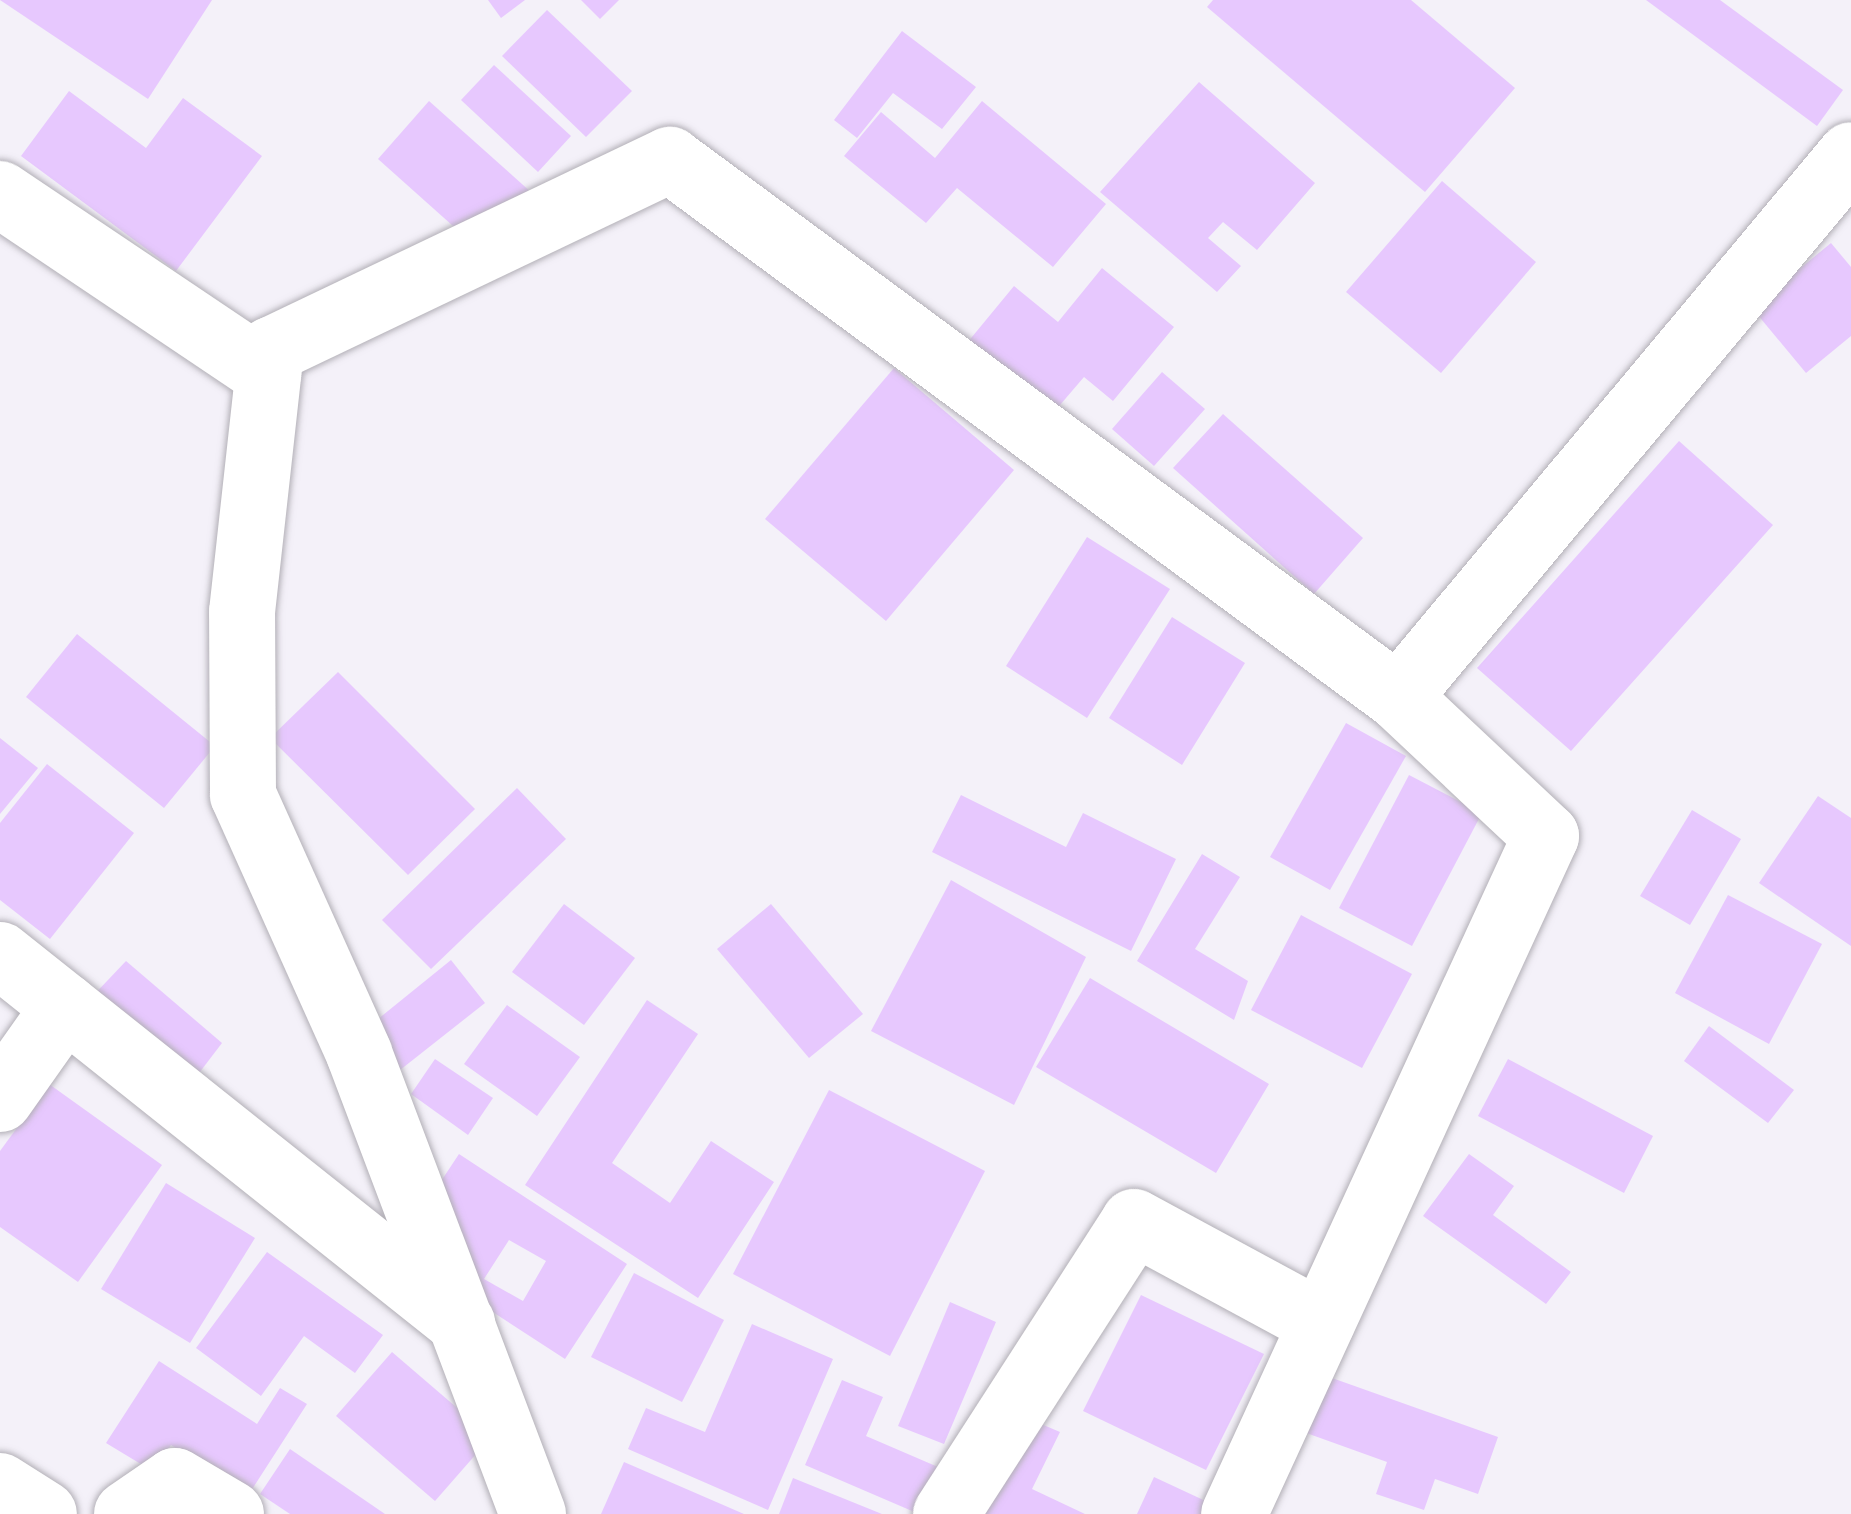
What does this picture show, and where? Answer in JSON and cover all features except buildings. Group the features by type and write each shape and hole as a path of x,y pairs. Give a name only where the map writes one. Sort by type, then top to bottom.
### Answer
{"street":[{"path":"1398,697 1851,155"},
{"path":"533,1514 358,1054 243,795 242,612 271,350 670,160 1398,697 1546,836 1234,1514"},
{"path":"0,194 268,374"},
{"path":"0,956 464,1326"},
{"path":"0,1099 64,1007"},
{"path":"946,1514 1134,1222 1321,1323"},
{"path":"127,1514 175,1481 231,1514"},
{"path":"0,1486 44,1514"}]}
